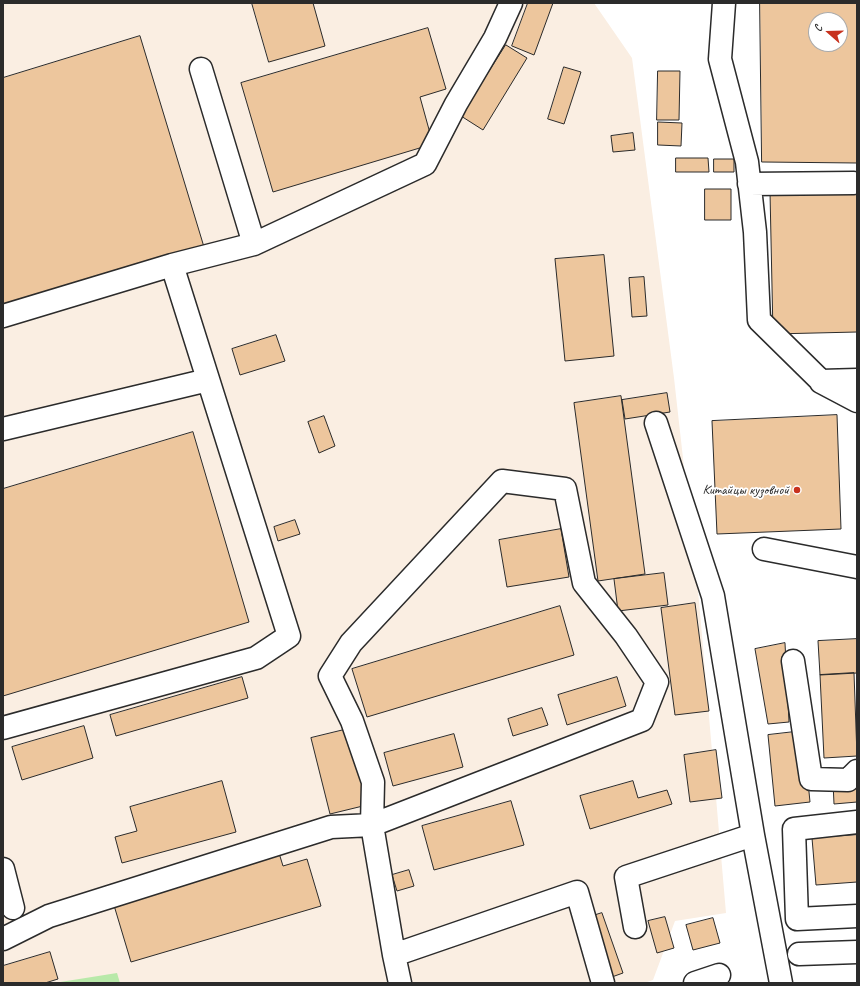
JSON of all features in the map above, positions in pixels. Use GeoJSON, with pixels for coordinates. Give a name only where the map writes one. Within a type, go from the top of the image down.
{"type":"FeatureCollection","features":[{"type":"Feature","properties":{"kind":"lane"},"geometry":{"type":"LineString","coordinates":[[3,316],[172,265],[254,244],[425,164],[456,104],[495,38],[511,3]]}},
{"type":"Feature","properties":{"kind":"lane"},"geometry":{"type":"LineString","coordinates":[[724,3],[720,59],[747,162],[755,232],[759,320],[821,381],[857,401]]}},
{"type":"Feature","properties":{"kind":"lane"},"geometry":{"type":"LineString","coordinates":[[201,69],[254,244]]}},
{"type":"Feature","properties":{"kind":"lane"},"geometry":{"type":"LineString","coordinates":[[749,184],[854,183]]}},
{"type":"Feature","properties":{"kind":"lane"},"geometry":{"type":"LineString","coordinates":[[3,728],[256,658],[289,636],[172,265]]}},
{"type":"Feature","properties":{"kind":"lane"},"geometry":{"type":"LineString","coordinates":[[3,429],[208,380]]}},
{"type":"Feature","properties":{"kind":"lane"},"geometry":{"type":"LineString","coordinates":[[821,381],[857,380]]}},
{"type":"Feature","properties":{"kind":"lane"},"geometry":{"type":"LineString","coordinates":[[656,423],[713,596],[752,835],[781,983]]}},
{"type":"Feature","properties":{"kind":"lane"},"geometry":{"type":"LineString","coordinates":[[3,939],[49,916],[331,827],[372,825],[642,720],[657,682],[626,636],[584,583],[565,489],[502,481],[351,643],[330,676],[352,721],[373,782],[372,825],[400,983]]}},
{"type":"Feature","properties":{"kind":"lane"},"geometry":{"type":"LineString","coordinates":[[764,549],[857,567]]}},
{"type":"Feature","properties":{"kind":"lane"},"geometry":{"type":"LineString","coordinates":[[793,661],[811,779],[848,780],[857,771]]}},
{"type":"Feature","properties":{"kind":"lane"},"geometry":{"type":"LineString","coordinates":[[857,822],[794,829],[797,918],[857,916]]}},
{"type":"Feature","properties":{"kind":"lane"},"geometry":{"type":"LineString","coordinates":[[636,927],[626,877],[752,835]]}},
{"type":"Feature","properties":{"kind":"lane"},"geometry":{"type":"LineString","coordinates":[[3,869],[13,908]]}},
{"type":"Feature","properties":{"kind":"lane"},"geometry":{"type":"LineString","coordinates":[[394,955],[577,892],[603,983]]}},
{"type":"Feature","properties":{"kind":"lane"},"geometry":{"type":"LineString","coordinates":[[799,954],[857,952]]}},
{"type":"Feature","properties":{"kind":"lane"},"geometry":{"type":"LineString","coordinates":[[695,983],[719,975]]}},
{"type":"Feature","properties":{"kind":"shaded area"},"geometry":{"type":"Polygon","coordinates":[[[3,3],[594,3],[632,58],[674,378],[699,601],[726,913],[675,921],[653,980],[644,983],[3,983],[3,3]]]}},
{"type":"Feature","properties":{"kind":"green space"},"geometry":{"type":"Polygon","coordinates":[[[117,973],[120,983],[54,983],[117,973]]]}},
{"type":"Feature","properties":{"kind":"building"},"geometry":{"type":"Polygon","coordinates":[[[252,3],[313,3],[325,46],[269,62],[252,3]]]}},
{"type":"Feature","properties":{"kind":"building"},"geometry":{"type":"Polygon","coordinates":[[[528,3],[553,3],[534,55],[512,46],[528,3]]]}},
{"type":"Feature","properties":{"kind":"building"},"geometry":{"type":"Polygon","coordinates":[[[760,3],[857,3],[857,163],[762,162],[760,3]]]}},
{"type":"Feature","properties":{"kind":"building"},"geometry":{"type":"Polygon","coordinates":[[[428,28],[446,89],[420,97],[433,144],[273,192],[241,83],[428,28]]]}},
{"type":"Feature","properties":{"kind":"building"},"geometry":{"type":"Polygon","coordinates":[[[140,36],[204,247],[3,308],[3,78],[140,36]]]}},
{"type":"Feature","properties":{"kind":"building"},"geometry":{"type":"Polygon","coordinates":[[[506,45],[527,58],[483,130],[461,116],[506,45]]]}},
{"type":"Feature","properties":{"kind":"building"},"geometry":{"type":"Polygon","coordinates":[[[564,67],[581,72],[564,124],[548,119],[564,67]]]}},
{"type":"Feature","properties":{"kind":"building"},"geometry":{"type":"Polygon","coordinates":[[[658,71],[680,71],[679,120],[657,120],[658,71]]]}},
{"type":"Feature","properties":{"kind":"building"},"geometry":{"type":"Polygon","coordinates":[[[658,122],[682,123],[681,146],[658,145],[658,122]]]}},
{"type":"Feature","properties":{"kind":"building"},"geometry":{"type":"Polygon","coordinates":[[[633,133],[635,150],[613,152],[611,136],[633,133]]]}},
{"type":"Feature","properties":{"kind":"building"},"geometry":{"type":"Polygon","coordinates":[[[676,158],[708,158],[709,172],[676,172],[676,158]]]}},
{"type":"Feature","properties":{"kind":"building"},"geometry":{"type":"Polygon","coordinates":[[[714,159],[734,159],[734,172],[714,172],[714,159]]]}},
{"type":"Feature","properties":{"kind":"building"},"geometry":{"type":"Polygon","coordinates":[[[705,189],[731,189],[731,220],[705,220],[705,189]]]}},
{"type":"Feature","properties":{"kind":"building"},"geometry":{"type":"Polygon","coordinates":[[[857,191],[857,332],[773,334],[770,192],[857,191]]]}},
{"type":"Feature","properties":{"kind":"building"},"geometry":{"type":"Polygon","coordinates":[[[604,255],[614,356],[565,361],[555,259],[604,255]]]}},
{"type":"Feature","properties":{"kind":"building"},"geometry":{"type":"Polygon","coordinates":[[[644,277],[647,316],[632,317],[629,278],[644,277]]]}},
{"type":"Feature","properties":{"kind":"building"},"geometry":{"type":"Polygon","coordinates":[[[276,335],[285,361],[240,375],[232,349],[276,335]]]}},
{"type":"Feature","properties":{"kind":"building"},"geometry":{"type":"Polygon","coordinates":[[[667,393],[670,412],[625,419],[622,400],[667,393]]]}},
{"type":"Feature","properties":{"kind":"building"},"geometry":{"type":"Polygon","coordinates":[[[621,396],[645,574],[598,581],[574,403],[621,396]]]}},
{"type":"Feature","properties":{"kind":"building"},"geometry":{"type":"Polygon","coordinates":[[[837,415],[841,529],[717,534],[712,421],[837,415]]]}},
{"type":"Feature","properties":{"kind":"building"},"geometry":{"type":"Polygon","coordinates":[[[324,416],[335,446],[319,453],[308,422],[324,416]]]}},
{"type":"Feature","properties":{"kind":"building"},"geometry":{"type":"Polygon","coordinates":[[[193,432],[249,622],[3,696],[3,489],[193,432]]]}},
{"type":"Feature","properties":{"kind":"building"},"geometry":{"type":"Polygon","coordinates":[[[295,520],[300,534],[278,541],[274,527],[295,520]]]}},
{"type":"Feature","properties":{"kind":"building"},"geometry":{"type":"Polygon","coordinates":[[[561,529],[569,577],[507,587],[499,540],[561,529]]]}},
{"type":"Feature","properties":{"kind":"building"},"geometry":{"type":"Polygon","coordinates":[[[664,573],[668,605],[618,611],[614,579],[664,573]]]}},
{"type":"Feature","properties":{"kind":"building"},"geometry":{"type":"Polygon","coordinates":[[[695,603],[709,711],[675,715],[661,608],[695,603]]]}},
{"type":"Feature","properties":{"kind":"building"},"geometry":{"type":"Polygon","coordinates":[[[560,606],[574,655],[367,717],[352,669],[560,606]]]}},
{"type":"Feature","properties":{"kind":"building"},"geometry":{"type":"Polygon","coordinates":[[[857,639],[857,673],[820,675],[818,641],[857,639]]]}},
{"type":"Feature","properties":{"kind":"building"},"geometry":{"type":"Polygon","coordinates":[[[785,643],[789,722],[768,724],[755,649],[785,643]]]}},
{"type":"Feature","properties":{"kind":"building"},"geometry":{"type":"Polygon","coordinates":[[[854,673],[857,756],[824,758],[820,675],[854,673]]]}},
{"type":"Feature","properties":{"kind":"building"},"geometry":{"type":"Polygon","coordinates":[[[242,677],[248,698],[116,736],[110,715],[242,677]]]}},
{"type":"Feature","properties":{"kind":"building"},"geometry":{"type":"Polygon","coordinates":[[[617,677],[626,706],[567,725],[558,695],[617,677]]]}},
{"type":"Feature","properties":{"kind":"building"},"geometry":{"type":"Polygon","coordinates":[[[542,708],[548,725],[513,736],[508,719],[542,708]]]}},
{"type":"Feature","properties":{"kind":"building"},"geometry":{"type":"Polygon","coordinates":[[[84,726],[93,758],[22,780],[12,747],[84,726]]]}},
{"type":"Feature","properties":{"kind":"building"},"geometry":{"type":"Polygon","coordinates":[[[348,729],[367,805],[330,814],[311,738],[348,729]]]}},
{"type":"Feature","properties":{"kind":"building"},"geometry":{"type":"Polygon","coordinates":[[[803,731],[810,802],[775,806],[768,735],[803,731]]]}},
{"type":"Feature","properties":{"kind":"building"},"geometry":{"type":"Polygon","coordinates":[[[454,734],[463,767],[393,786],[384,753],[454,734]]]}},
{"type":"Feature","properties":{"kind":"building"},"geometry":{"type":"Polygon","coordinates":[[[716,750],[722,798],[690,802],[684,755],[716,750]]]}},
{"type":"Feature","properties":{"kind":"building"},"geometry":{"type":"Polygon","coordinates":[[[857,780],[857,802],[834,804],[833,782],[857,780]]]}},
{"type":"Feature","properties":{"kind":"building"},"geometry":{"type":"Polygon","coordinates":[[[222,781],[236,832],[122,863],[115,837],[137,831],[130,807],[222,781]]]}},
{"type":"Feature","properties":{"kind":"building"},"geometry":{"type":"Polygon","coordinates":[[[633,781],[638,798],[667,790],[672,804],[590,829],[580,796],[633,781]]]}},
{"type":"Feature","properties":{"kind":"building"},"geometry":{"type":"Polygon","coordinates":[[[511,801],[524,845],[434,870],[422,826],[511,801]]]}},
{"type":"Feature","properties":{"kind":"building"},"geometry":{"type":"Polygon","coordinates":[[[857,835],[857,882],[816,885],[812,838],[857,835]]]}},
{"type":"Feature","properties":{"kind":"building"},"geometry":{"type":"Polygon","coordinates":[[[279,853],[283,866],[307,859],[321,906],[131,962],[113,902],[279,853]]]}},
{"type":"Feature","properties":{"kind":"building"},"geometry":{"type":"Polygon","coordinates":[[[409,870],[414,886],[397,891],[392,875],[409,870]]]}},
{"type":"Feature","properties":{"kind":"building"},"geometry":{"type":"Polygon","coordinates":[[[602,913],[623,973],[595,983],[574,922],[602,913]]]}},
{"type":"Feature","properties":{"kind":"building"},"geometry":{"type":"Polygon","coordinates":[[[665,917],[674,948],[657,953],[648,921],[665,917]]]}},
{"type":"Feature","properties":{"kind":"building"},"geometry":{"type":"Polygon","coordinates":[[[713,918],[720,943],[693,950],[686,925],[713,918]]]}},
{"type":"Feature","properties":{"kind":"building"},"geometry":{"type":"Polygon","coordinates":[[[50,952],[58,979],[45,983],[3,983],[3,966],[50,952]]]}},
{"type":"Feature","properties":{"kind":"place","name":"Китайцы кузовной"},"geometry":{"type":"Point","coordinates":[797,490]}}]}
